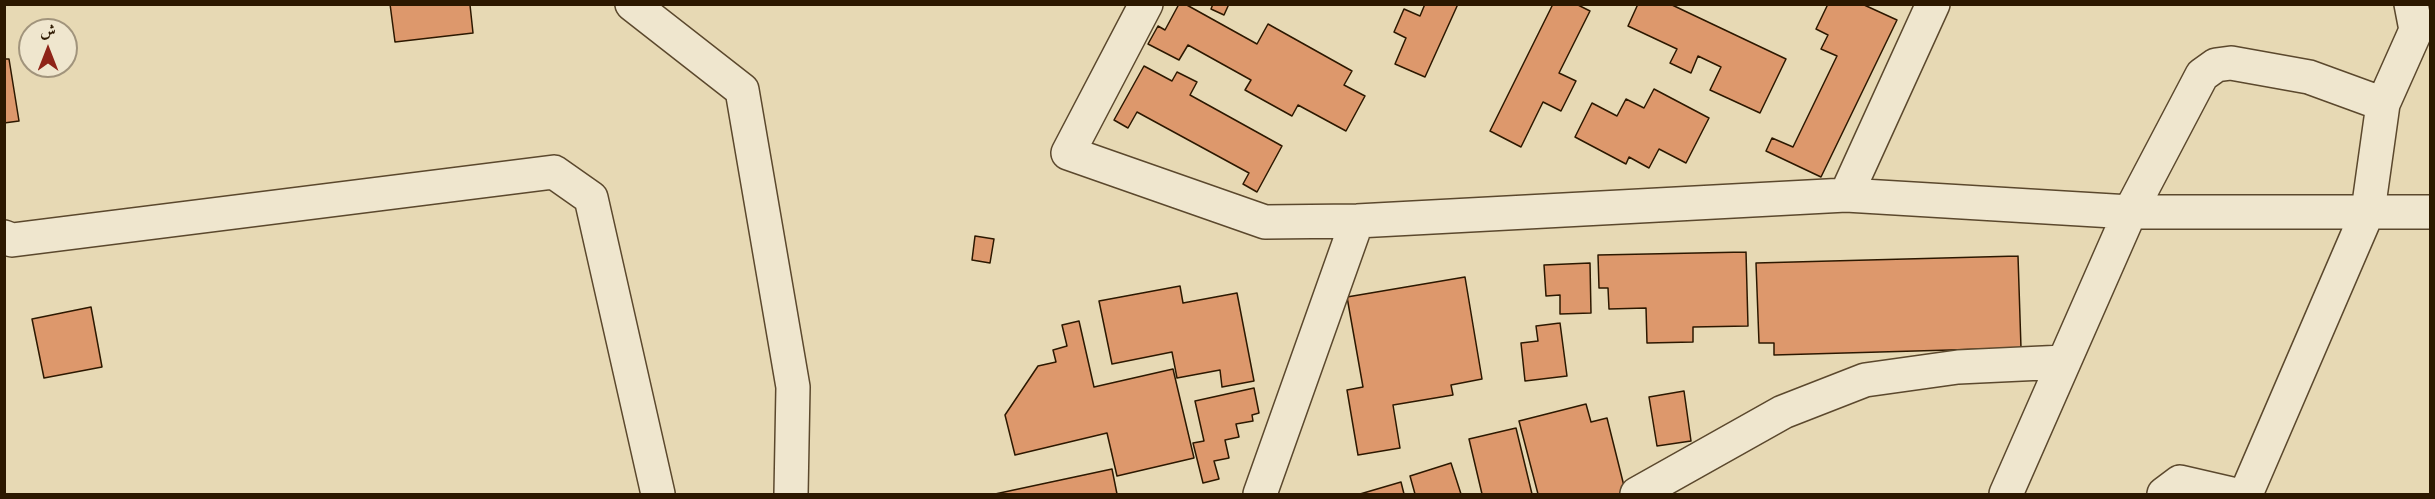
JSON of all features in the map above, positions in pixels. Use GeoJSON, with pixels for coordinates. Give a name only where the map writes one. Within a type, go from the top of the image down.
{"type":"FeatureCollection","features":[{"type":"Feature","properties":{"kind":"street"},"geometry":{"type":"LineString","coordinates":[[632,4],[742,90],[793,387],[791,495]]}},
{"type":"Feature","properties":{"kind":"street"},"geometry":{"type":"LineString","coordinates":[[1146,4],[1068,153],[1265,222],[1357,221],[1846,195],[2130,212],[2430,212]]}},
{"type":"Feature","properties":{"kind":"street"},"geometry":{"type":"LineString","coordinates":[[1846,195],[1933,4]]}},
{"type":"Feature","properties":{"kind":"street"},"geometry":{"type":"LineString","coordinates":[[2246,495],[2368,211],[2383,104],[2416,30],[2411,4]]}},
{"type":"Feature","properties":{"kind":"street"},"geometry":{"type":"LineString","coordinates":[[2006,495],[2130,212],[2202,75],[2216,66],[2231,63],[2309,77],[2383,104]]}},
{"type":"Feature","properties":{"kind":"street"},"geometry":{"type":"LineString","coordinates":[[4,237],[12,240],[554,172],[591,198],[658,495]]}},
{"type":"Feature","properties":{"kind":"street"},"geometry":{"type":"LineString","coordinates":[[1260,495],[1357,221]]}},
{"type":"Feature","properties":{"kind":"street"},"geometry":{"type":"LineString","coordinates":[[1637,495],[1783,411],[1865,380],[1958,366],[2064,362]]}},
{"type":"Feature","properties":{"kind":"street"},"geometry":{"type":"LineString","coordinates":[[2164,495],[2180,482],[2232,495]]}},
{"type":"Feature","properties":{"kind":"building"},"geometry":{"type":"Polygon","coordinates":[[[390,4],[470,5],[473,33],[395,42],[390,4]]]}},
{"type":"Feature","properties":{"kind":"building"},"geometry":{"type":"Polygon","coordinates":[[[1179,4],[1185,4],[1257,44],[1268,24],[1352,71],[1344,85],[1365,96],[1346,131],[1298,105],[1292,116],[1245,90],[1251,80],[1188,45],[1179,60],[1148,44],[1158,26],[1165,30],[1179,4]]]}},
{"type":"Feature","properties":{"kind":"building"},"geometry":{"type":"Polygon","coordinates":[[[1213,4],[1229,4],[1224,15],[1211,9],[1213,4]]]}},
{"type":"Feature","properties":{"kind":"building"},"geometry":{"type":"Polygon","coordinates":[[[1425,4],[1458,4],[1425,77],[1395,64],[1406,38],[1394,32],[1404,9],[1420,16],[1425,4]]]}},
{"type":"Feature","properties":{"kind":"building"},"geometry":{"type":"Polygon","coordinates":[[[1553,4],[1576,4],[1590,11],[1559,73],[1576,81],[1561,111],[1543,102],[1521,147],[1490,131],[1553,4]]]}},
{"type":"Feature","properties":{"kind":"building"},"geometry":{"type":"Polygon","coordinates":[[[1638,4],[1670,4],[1786,59],[1760,113],[1710,90],[1721,67],[1698,56],[1691,73],[1670,63],[1677,49],[1628,26],[1638,4]]]}},
{"type":"Feature","properties":{"kind":"building"},"geometry":{"type":"Polygon","coordinates":[[[1828,4],[1862,4],[1897,20],[1821,177],[1766,151],[1772,138],[1793,147],[1837,56],[1821,49],[1828,35],[1816,29],[1828,4]]]}},
{"type":"Feature","properties":{"kind":"building"},"geometry":{"type":"Polygon","coordinates":[[[4,59],[9,59],[19,121],[4,123],[4,59]]]}},
{"type":"Feature","properties":{"kind":"building"},"geometry":{"type":"Polygon","coordinates":[[[1144,66],[1172,81],[1177,72],[1197,82],[1190,95],[1282,146],[1257,192],[1243,184],[1249,173],[1137,112],[1128,128],[1114,120],[1144,66]]]}},
{"type":"Feature","properties":{"kind":"building"},"geometry":{"type":"Polygon","coordinates":[[[1654,89],[1709,118],[1686,163],[1659,149],[1649,168],[1629,157],[1626,164],[1575,137],[1592,103],[1617,116],[1626,99],[1644,108],[1654,89]]]}},
{"type":"Feature","properties":{"kind":"building"},"geometry":{"type":"Polygon","coordinates":[[[975,236],[994,239],[990,263],[972,260],[975,236]]]}},
{"type":"Feature","properties":{"kind":"building"},"geometry":{"type":"Polygon","coordinates":[[[1746,252],[1748,326],[1693,327],[1693,342],[1647,343],[1646,308],[1609,309],[1608,288],[1599,288],[1598,255],[1746,252]]]}},
{"type":"Feature","properties":{"kind":"building"},"geometry":{"type":"Polygon","coordinates":[[[2018,256],[2021,348],[1774,355],[1774,343],[1759,343],[1756,263],[2018,256]]]}},
{"type":"Feature","properties":{"kind":"building"},"geometry":{"type":"Polygon","coordinates":[[[1590,263],[1591,313],[1560,314],[1560,295],[1546,296],[1544,265],[1590,263]]]}},
{"type":"Feature","properties":{"kind":"building"},"geometry":{"type":"Polygon","coordinates":[[[1465,277],[1482,379],[1451,385],[1453,395],[1393,405],[1400,448],[1358,455],[1347,390],[1363,387],[1347,297],[1465,277]]]}},
{"type":"Feature","properties":{"kind":"building"},"geometry":{"type":"Polygon","coordinates":[[[1180,286],[1183,303],[1237,293],[1254,381],[1222,387],[1220,370],[1177,378],[1172,352],[1112,364],[1099,301],[1180,286]]]}},
{"type":"Feature","properties":{"kind":"building"},"geometry":{"type":"Polygon","coordinates":[[[91,307],[102,367],[44,378],[32,319],[91,307]]]}},
{"type":"Feature","properties":{"kind":"building"},"geometry":{"type":"Polygon","coordinates":[[[1079,321],[1094,387],[1173,369],[1194,458],[1117,476],[1107,433],[1015,455],[1005,415],[1038,366],[1056,362],[1053,350],[1067,346],[1062,325],[1079,321]]]}},
{"type":"Feature","properties":{"kind":"building"},"geometry":{"type":"Polygon","coordinates":[[[1560,323],[1567,376],[1525,381],[1521,343],[1538,341],[1536,326],[1560,323]]]}},
{"type":"Feature","properties":{"kind":"building"},"geometry":{"type":"Polygon","coordinates":[[[1254,388],[1259,413],[1252,415],[1253,421],[1236,424],[1239,437],[1225,440],[1229,458],[1214,461],[1219,479],[1203,483],[1193,443],[1204,441],[1195,401],[1254,388]]]}},
{"type":"Feature","properties":{"kind":"building"},"geometry":{"type":"Polygon","coordinates":[[[1684,391],[1691,441],[1657,446],[1649,397],[1684,391]]]}},
{"type":"Feature","properties":{"kind":"building"},"geometry":{"type":"Polygon","coordinates":[[[1586,404],[1591,422],[1607,418],[1626,494],[1538,494],[1519,421],[1586,404]]]}},
{"type":"Feature","properties":{"kind":"building"},"geometry":{"type":"Polygon","coordinates":[[[1516,428],[1532,494],[1482,494],[1469,439],[1516,428]]]}},
{"type":"Feature","properties":{"kind":"building"},"geometry":{"type":"Polygon","coordinates":[[[1451,463],[1461,494],[1415,494],[1410,476],[1451,463]]]}},
{"type":"Feature","properties":{"kind":"building"},"geometry":{"type":"Polygon","coordinates":[[[1112,469],[1117,494],[995,494],[1112,469]]]}},
{"type":"Feature","properties":{"kind":"building"},"geometry":{"type":"Polygon","coordinates":[[[1401,482],[1404,494],[1360,494],[1401,482]]]}}]}
